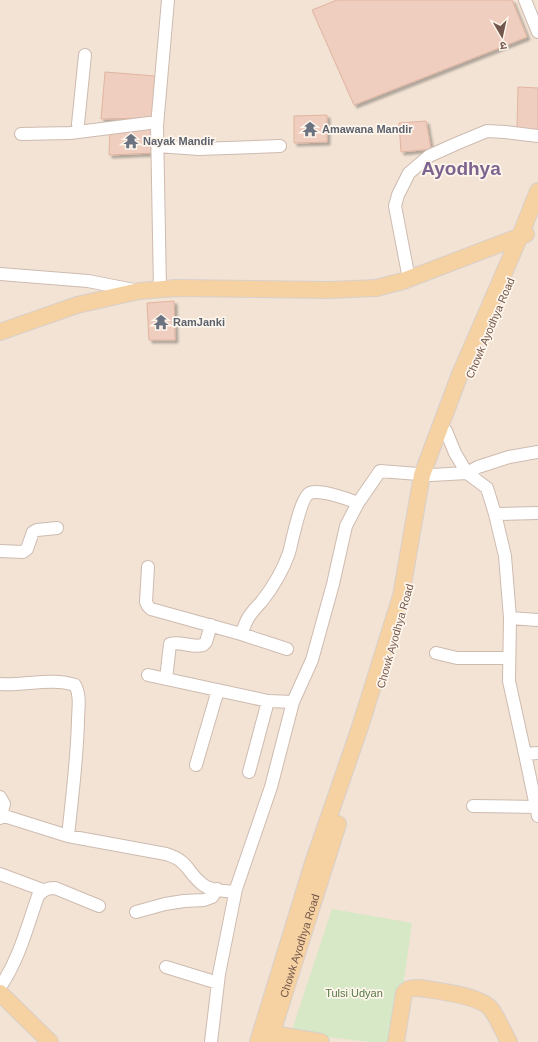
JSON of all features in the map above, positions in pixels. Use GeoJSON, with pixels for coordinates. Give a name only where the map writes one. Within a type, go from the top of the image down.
{"type":"FeatureCollection","features":[{"type":"Feature","properties":{"kind":"main road"},"geometry":{"type":"LineString","coordinates":[[427,475],[460,374],[526,234],[538,191]]}},
{"type":"Feature","properties":{"kind":"main road","name":"Chowk Ayodhya Road"},"geometry":{"type":"LineString","coordinates":[[265,1038],[406,604],[427,475],[526,234],[538,212]]}},
{"type":"Feature","properties":{"kind":"main road"},"geometry":{"type":"LineString","coordinates":[[0,332],[77,305],[139,291],[176,288],[322,290],[376,288],[409,279],[526,234]]}},
{"type":"Feature","properties":{"kind":"main road"},"geometry":{"type":"LineString","coordinates":[[396,1042],[404,993],[407,989],[419,988],[473,998],[483,1002],[490,1008],[509,1042]]}},
{"type":"Feature","properties":{"kind":"main road"},"geometry":{"type":"LineString","coordinates":[[0,993],[50,1042]]}},
{"type":"Feature","properties":{"kind":"main road"},"geometry":{"type":"LineString","coordinates":[[265,1038],[321,1042]]}},
{"type":"Feature","properties":{"kind":"street"},"geometry":{"type":"LineString","coordinates":[[160,290],[157,122],[168,0]]}},
{"type":"Feature","properties":{"kind":"street"},"geometry":{"type":"LineString","coordinates":[[530,2],[538,32]]}},
{"type":"Feature","properties":{"kind":"street"},"geometry":{"type":"LineString","coordinates":[[79,131],[78,124],[85,55]]}},
{"type":"Feature","properties":{"kind":"street"},"geometry":{"type":"LineString","coordinates":[[21,134],[70,133],[157,122]]}},
{"type":"Feature","properties":{"kind":"street"},"geometry":{"type":"LineString","coordinates":[[409,279],[395,206],[398,195],[409,173],[429,156],[487,131],[511,132],[538,136]]}},
{"type":"Feature","properties":{"kind":"street"},"geometry":{"type":"LineString","coordinates":[[157,146],[199,149],[280,146]]}},
{"type":"Feature","properties":{"kind":"street"},"geometry":{"type":"LineString","coordinates":[[0,274],[88,281],[139,291]]}},
{"type":"Feature","properties":{"kind":"street"},"geometry":{"type":"LineString","coordinates":[[446,431],[455,453],[467,473],[487,488],[505,556],[510,618],[509,681],[537,812],[473,806]]}},
{"type":"Feature","properties":{"kind":"street"},"geometry":{"type":"LineString","coordinates":[[211,1042],[218,983],[235,892],[271,787],[293,702],[312,660],[333,584],[346,526],[358,502],[380,471],[427,475],[467,473],[478,467],[509,457],[538,452]]}},
{"type":"Feature","properties":{"kind":"street"},"geometry":{"type":"LineString","coordinates":[[241,634],[247,619],[254,608],[262,601],[283,568],[305,497],[309,493],[313,492],[331,494],[358,502]]}},
{"type":"Feature","properties":{"kind":"street"},"geometry":{"type":"LineString","coordinates":[[494,514],[538,513]]}},
{"type":"Feature","properties":{"kind":"street"},"geometry":{"type":"LineString","coordinates":[[0,551],[23,552],[27,549],[33,532],[37,530],[57,528]]}},
{"type":"Feature","properties":{"kind":"street"},"geometry":{"type":"LineString","coordinates":[[148,568],[146,602],[151,609],[211,625],[287,649]]}},
{"type":"Feature","properties":{"kind":"street"},"geometry":{"type":"LineString","coordinates":[[510,618],[538,620]]}},
{"type":"Feature","properties":{"kind":"street"},"geometry":{"type":"LineString","coordinates":[[166,679],[170,644],[177,643],[203,645],[206,642],[211,625]]}},
{"type":"Feature","properties":{"kind":"street"},"geometry":{"type":"LineString","coordinates":[[436,654],[457,658],[509,658]]}},
{"type":"Feature","properties":{"kind":"street"},"geometry":{"type":"LineString","coordinates":[[148,676],[268,701],[293,702]]}},
{"type":"Feature","properties":{"kind":"street"},"geometry":{"type":"LineString","coordinates":[[0,684],[57,682],[71,683],[78,689],[77,750],[68,836]]}},
{"type":"Feature","properties":{"kind":"street"},"geometry":{"type":"LineString","coordinates":[[196,764],[218,690]]}},
{"type":"Feature","properties":{"kind":"street"},"geometry":{"type":"LineString","coordinates":[[248,772],[268,701]]}},
{"type":"Feature","properties":{"kind":"street"},"geometry":{"type":"LineString","coordinates":[[525,754],[538,753]]}},
{"type":"Feature","properties":{"kind":"street"},"geometry":{"type":"LineString","coordinates":[[0,797],[4,804],[0,817],[68,836],[166,854],[177,858],[183,863],[202,885],[235,892]]}},
{"type":"Feature","properties":{"kind":"street"},"geometry":{"type":"LineString","coordinates":[[0,874],[43,890]]}},
{"type":"Feature","properties":{"kind":"street"},"geometry":{"type":"LineString","coordinates":[[0,987],[8,975],[17,956],[38,896],[43,890],[55,888],[98,906]]}},
{"type":"Feature","properties":{"kind":"street"},"geometry":{"type":"LineString","coordinates":[[136,912],[178,902],[204,900],[212,897],[218,889]]}},
{"type":"Feature","properties":{"kind":"street"},"geometry":{"type":"LineString","coordinates":[[166,967],[218,983]]}},
{"type":"Feature","properties":{"kind":"shaded area"},"geometry":{"type":"Polygon","coordinates":[[[0,0],[538,0],[538,1042],[0,1042],[0,0]]]}},
{"type":"Feature","properties":{"kind":"green space","name":"Tulsi Udyan"},"geometry":{"type":"Polygon","coordinates":[[[332,909],[412,923],[395,1042],[372,1042],[291,1033],[332,909]]]}},
{"type":"Feature","properties":{"kind":"building"},"geometry":{"type":"Polygon","coordinates":[[[337,0],[512,0],[527,37],[354,105],[312,10],[337,0]]]}},
{"type":"Feature","properties":{"kind":"building"},"geometry":{"type":"Polygon","coordinates":[[[105,72],[155,76],[152,118],[101,119],[105,72]]]}},
{"type":"Feature","properties":{"kind":"building"},"geometry":{"type":"Polygon","coordinates":[[[518,87],[538,88],[538,133],[517,129],[518,87]]]}},
{"type":"Feature","properties":{"kind":"building","name":"Amawana Mandir"},"geometry":{"type":"Polygon","coordinates":[[[327,115],[327,142],[294,143],[294,116],[327,115]]]}},
{"type":"Feature","properties":{"kind":"building"},"geometry":{"type":"Polygon","coordinates":[[[426,121],[431,149],[401,152],[399,123],[426,121]]]}},
{"type":"Feature","properties":{"kind":"building","name":"Nayak Mandir"},"geometry":{"type":"Polygon","coordinates":[[[153,128],[153,153],[109,155],[110,129],[153,128]]]}},
{"type":"Feature","properties":{"kind":"building","name":"RamJanki"},"geometry":{"type":"Polygon","coordinates":[[[174,301],[175,340],[149,340],[147,303],[174,301]]]}},
{"type":"Feature","properties":{"kind":"place","name":"Amawana Mandir"},"geometry":{"type":"Point","coordinates":[310,129]}},
{"type":"Feature","properties":{"kind":"place","name":"Nayak Mandir"},"geometry":{"type":"Point","coordinates":[131,141]}},
{"type":"Feature","properties":{"kind":"place","name":"RamJanki"},"geometry":{"type":"Point","coordinates":[161,322]}},
{"type":"Feature","properties":{"kind":"district","name":"Ayodhya"},"geometry":{"type":"Point","coordinates":[461,168]}}]}
